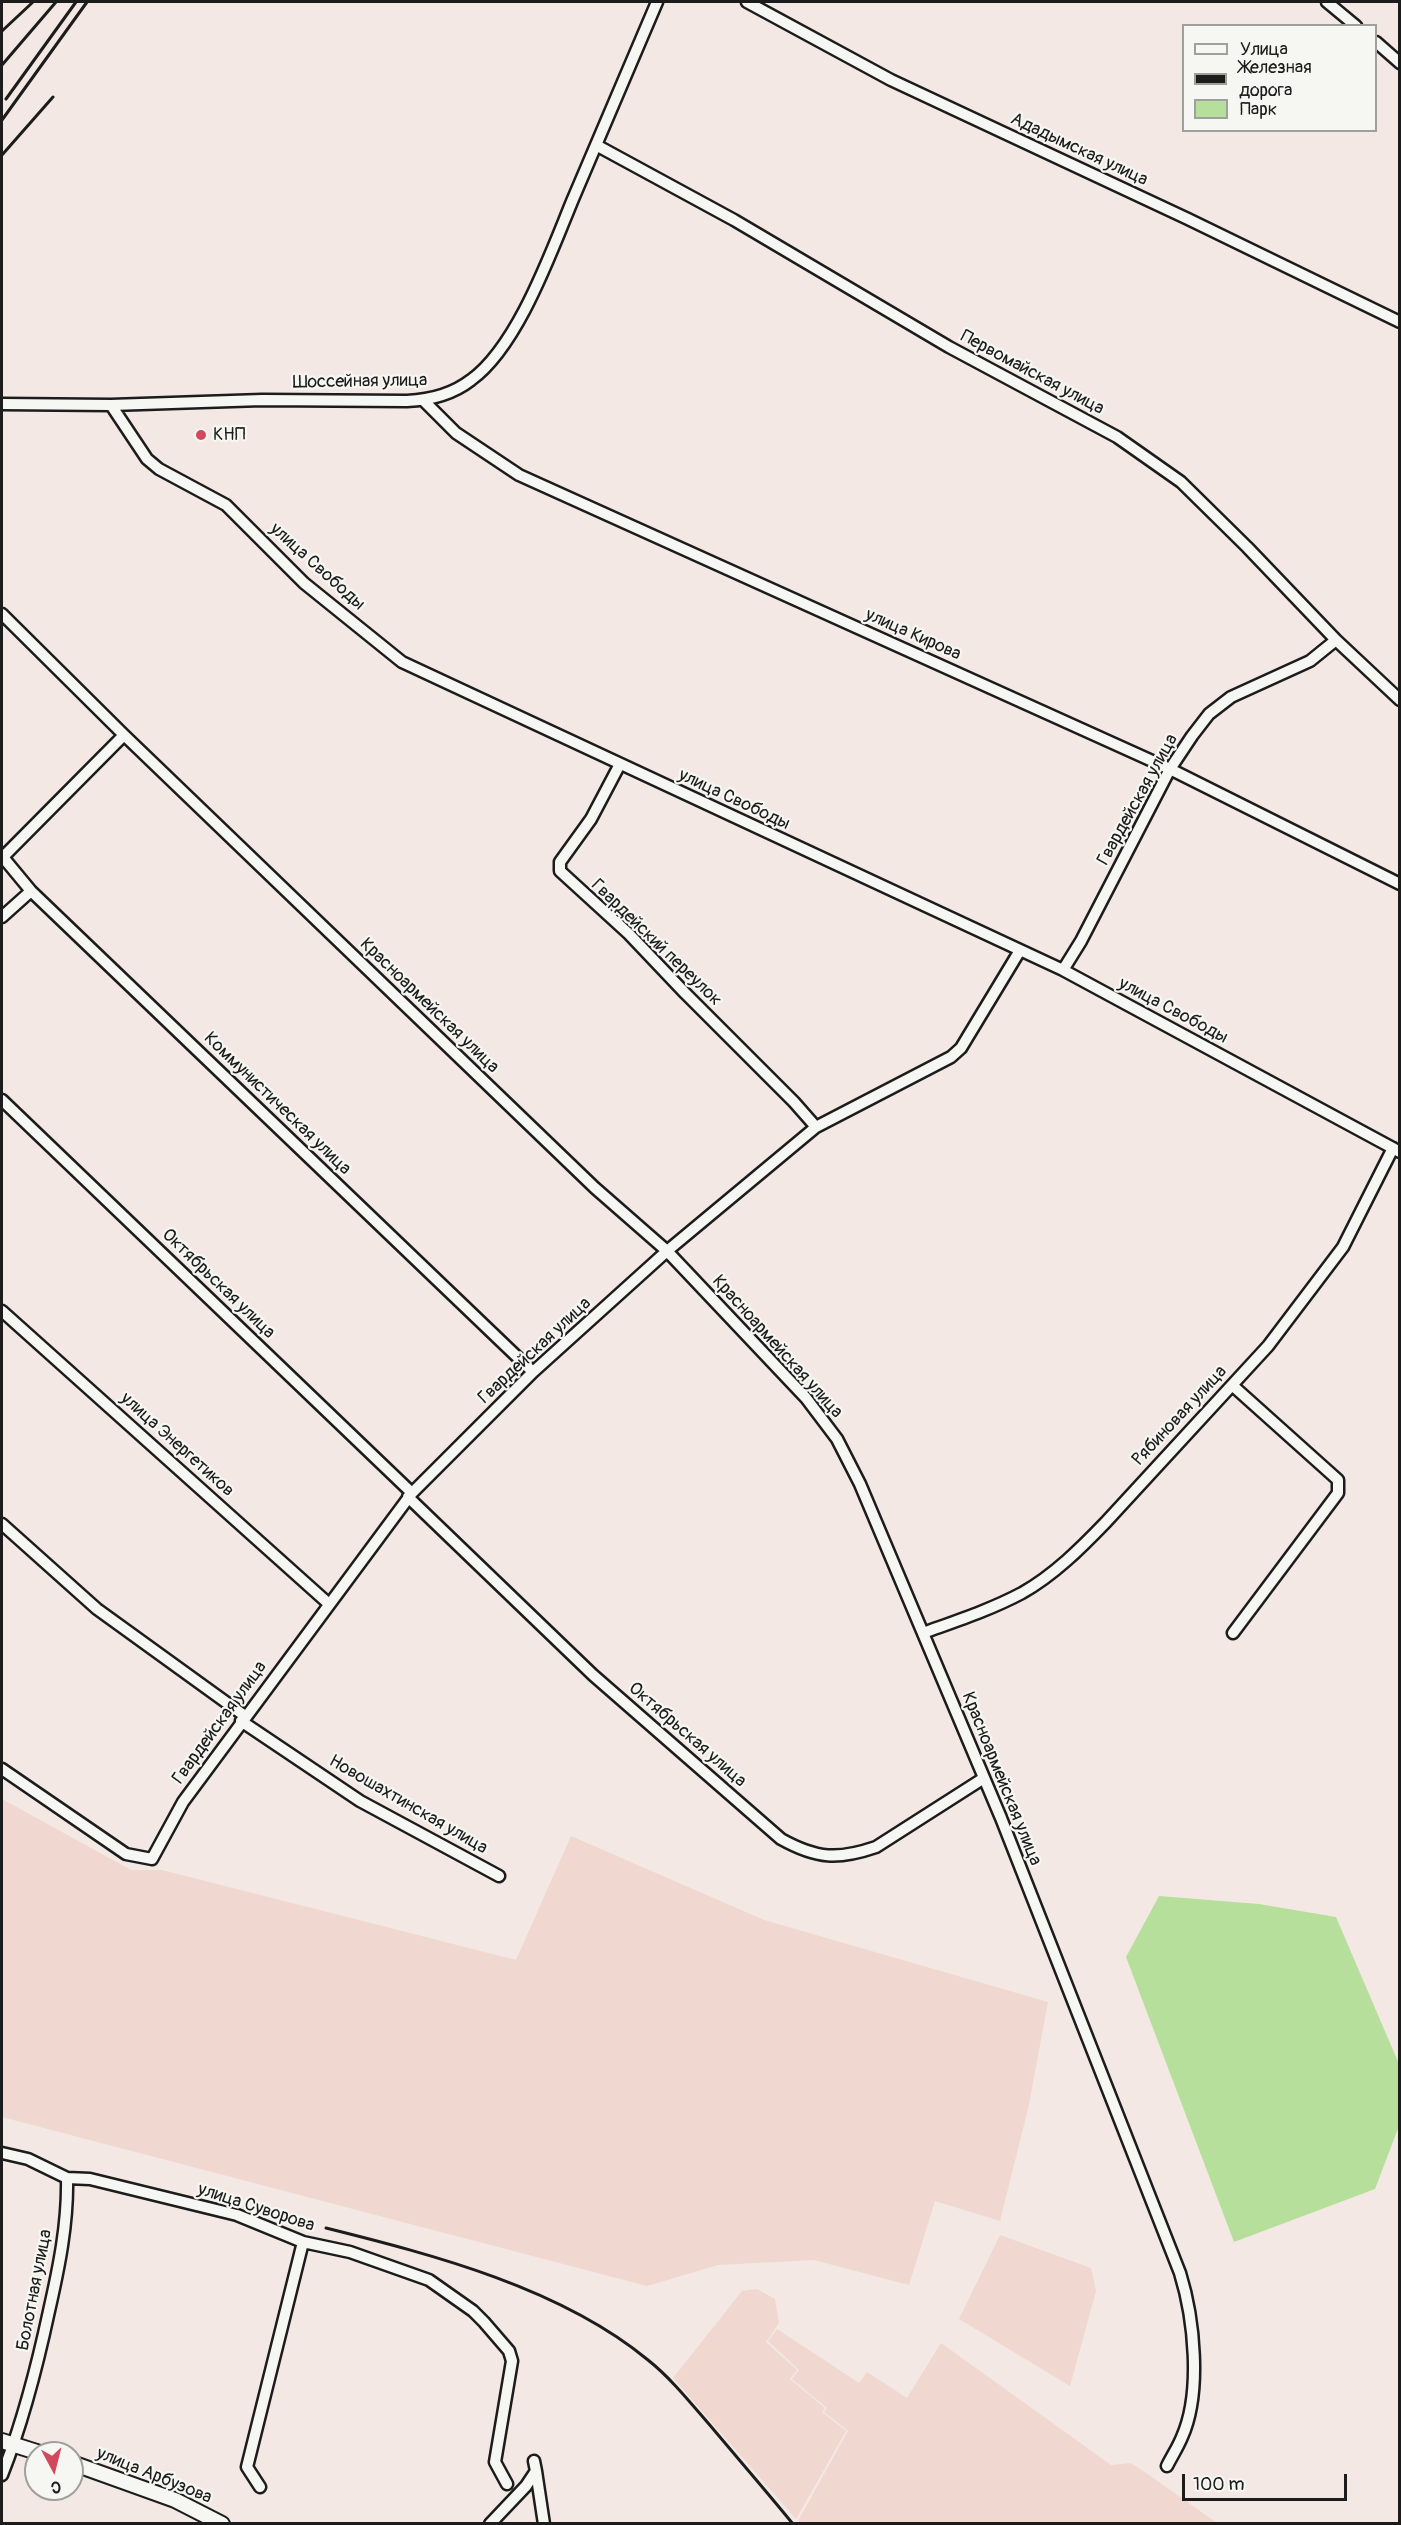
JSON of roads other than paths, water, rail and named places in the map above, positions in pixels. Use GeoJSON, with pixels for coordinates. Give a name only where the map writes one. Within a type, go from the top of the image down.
{"type":"FeatureCollection","features":[{"type":"Feature","properties":{"kind":"street","name":"Шоссейная улица"},"geometry":{"type":"LineString","coordinates":[[2,404],[111,405],[262,400],[423,400],[442,395],[471,381],[493,359],[529,302],[657,2]]}},
{"type":"Feature","properties":{"kind":"street","name":"Ададымская улица"},"geometry":{"type":"LineString","coordinates":[[747,2],[891,80],[1209,229],[1400,322]]}},
{"type":"Feature","properties":{"kind":"street"},"geometry":{"type":"LineString","coordinates":[[1327,2],[1354,24]]}},
{"type":"Feature","properties":{"kind":"street"},"geometry":{"type":"LineString","coordinates":[[1377,43],[1400,63]]}},
{"type":"Feature","properties":{"kind":"street","name":"Первомайская улица"},"geometry":{"type":"LineString","coordinates":[[596,145],[734,220],[949,347],[1117,437],[1181,482],[1336,640],[1397,693]]}},
{"type":"Feature","properties":{"kind":"street","name":"улица Кирова"},"geometry":{"type":"LineString","coordinates":[[423,400],[456,433],[519,475],[1170,770],[1400,884]]}},
{"type":"Feature","properties":{"kind":"street","name":"улица Свободы"},"geometry":{"type":"LineString","coordinates":[[111,405],[147,459],[159,469],[226,506],[304,583],[402,662],[1019,952],[1063,970],[1396,1150]]}},
{"type":"Feature","properties":{"kind":"street","name":"Красноармейская улица"},"geometry":{"type":"LineString","coordinates":[[2,614],[124,735],[595,1188],[667,1251],[806,1398],[837,1439],[860,1484],[984,1778],[1165,2232],[1188,2298],[1192,2329],[1193,2387],[1183,2435],[1167,2466]]}},
{"type":"Feature","properties":{"kind":"street","name":"Гвардейская улица"},"geometry":{"type":"LineString","coordinates":[[1063,970],[1081,941],[1170,770],[1192,736],[1220,705],[1231,697],[1310,661],[1336,640]]}},
{"type":"Feature","properties":{"kind":"street"},"geometry":{"type":"LineString","coordinates":[[2,856],[124,735]]}},
{"type":"Feature","properties":{"kind":"street","name":"Гвардейский переулок"},"geometry":{"type":"LineString","coordinates":[[620,764],[591,819],[560,862],[560,871],[629,934],[816,1127]]}},
{"type":"Feature","properties":{"kind":"street","name":"Коммунистическая улица"},"geometry":{"type":"LineString","coordinates":[[2,856],[31,891],[533,1372]]}},
{"type":"Feature","properties":{"kind":"street"},"geometry":{"type":"LineString","coordinates":[[2,917],[31,891]]}},
{"type":"Feature","properties":{"kind":"street","name":"Гвардейская улица"},"geometry":{"type":"LineString","coordinates":[[4,1773],[126,1854],[152,1859],[183,1802],[410,1495],[533,1372],[667,1251],[816,1127],[951,1057],[971,1034],[1019,952]]}},
{"type":"Feature","properties":{"kind":"street","name":"Октябрьская улица"},"geometry":{"type":"LineString","coordinates":[[2,1100],[593,1675],[781,1839],[816,1855],[835,1857],[876,1847],[984,1778]]}},
{"type":"Feature","properties":{"kind":"street","name":"Рябиновая улица"},"geometry":{"type":"LineString","coordinates":[[923,1633],[978,1613],[1022,1593],[1049,1575],[1100,1529],[1268,1346],[1343,1247],[1396,1150]]}},
{"type":"Feature","properties":{"kind":"street","name":"улица Энергетиков"},"geometry":{"type":"LineString","coordinates":[[2,1311],[329,1604]]}},
{"type":"Feature","properties":{"kind":"street"},"geometry":{"type":"LineString","coordinates":[[1232,1385],[1338,1480],[1340,1487],[1338,1493],[1233,1634]]}},
{"type":"Feature","properties":{"kind":"street","name":"Новошахтинская улица"},"geometry":{"type":"LineString","coordinates":[[2,1524],[97,1610],[360,1801],[499,1876]]}},
{"type":"Feature","properties":{"kind":"street","name":"улица Суворова"},"geometry":{"type":"LineString","coordinates":[[2,2153],[28,2159],[67,2178],[90,2179],[237,2215],[303,2241],[350,2252],[429,2280],[473,2311],[501,2340],[509,2352],[512,2361],[495,2462],[507,2484]]}},
{"type":"Feature","properties":{"kind":"street","name":"Болотная улица"},"geometry":{"type":"LineString","coordinates":[[2,2475],[8,2443],[39,2359],[54,2291],[68,2208],[67,2178]]}},
{"type":"Feature","properties":{"kind":"street"},"geometry":{"type":"LineString","coordinates":[[260,2487],[247,2467],[303,2241]]}},
{"type":"Feature","properties":{"kind":"street"},"geometry":{"type":"LineString","coordinates":[[8,2443],[24,2448]]}},
{"type":"Feature","properties":{"kind":"street"},"geometry":{"type":"LineString","coordinates":[[490,2523],[526,2486],[535,2466],[544,2523]]}},
{"type":"Feature","properties":{"kind":"street","name":"улица Арбузова"},"geometry":{"type":"LineString","coordinates":[[84,2467],[175,2500],[222,2523]]}},
{"type":"Feature","properties":{"kind":"railway"},"geometry":{"type":"LineString","coordinates":[[2,31],[33,2]]}},
{"type":"Feature","properties":{"kind":"railway"},"geometry":{"type":"LineString","coordinates":[[2,65],[56,2]]}},
{"type":"Feature","properties":{"kind":"railway"},"geometry":{"type":"LineString","coordinates":[[6,99],[76,2]]}},
{"type":"Feature","properties":{"kind":"railway"},"geometry":{"type":"LineString","coordinates":[[2,120],[87,2]]}},
{"type":"Feature","properties":{"kind":"railway"},"geometry":{"type":"LineString","coordinates":[[2,155],[53,97]]}},
{"type":"Feature","properties":{"kind":"railway"},"geometry":{"type":"LineString","coordinates":[[326,2228],[410,2250],[495,2277],[576,2313],[614,2335],[657,2367],[674,2384],[793,2524]]}},
{"type":"Feature","properties":{"kind":"place","name":"КНП"},"geometry":{"type":"Point","coordinates":[201,435]}}]}
